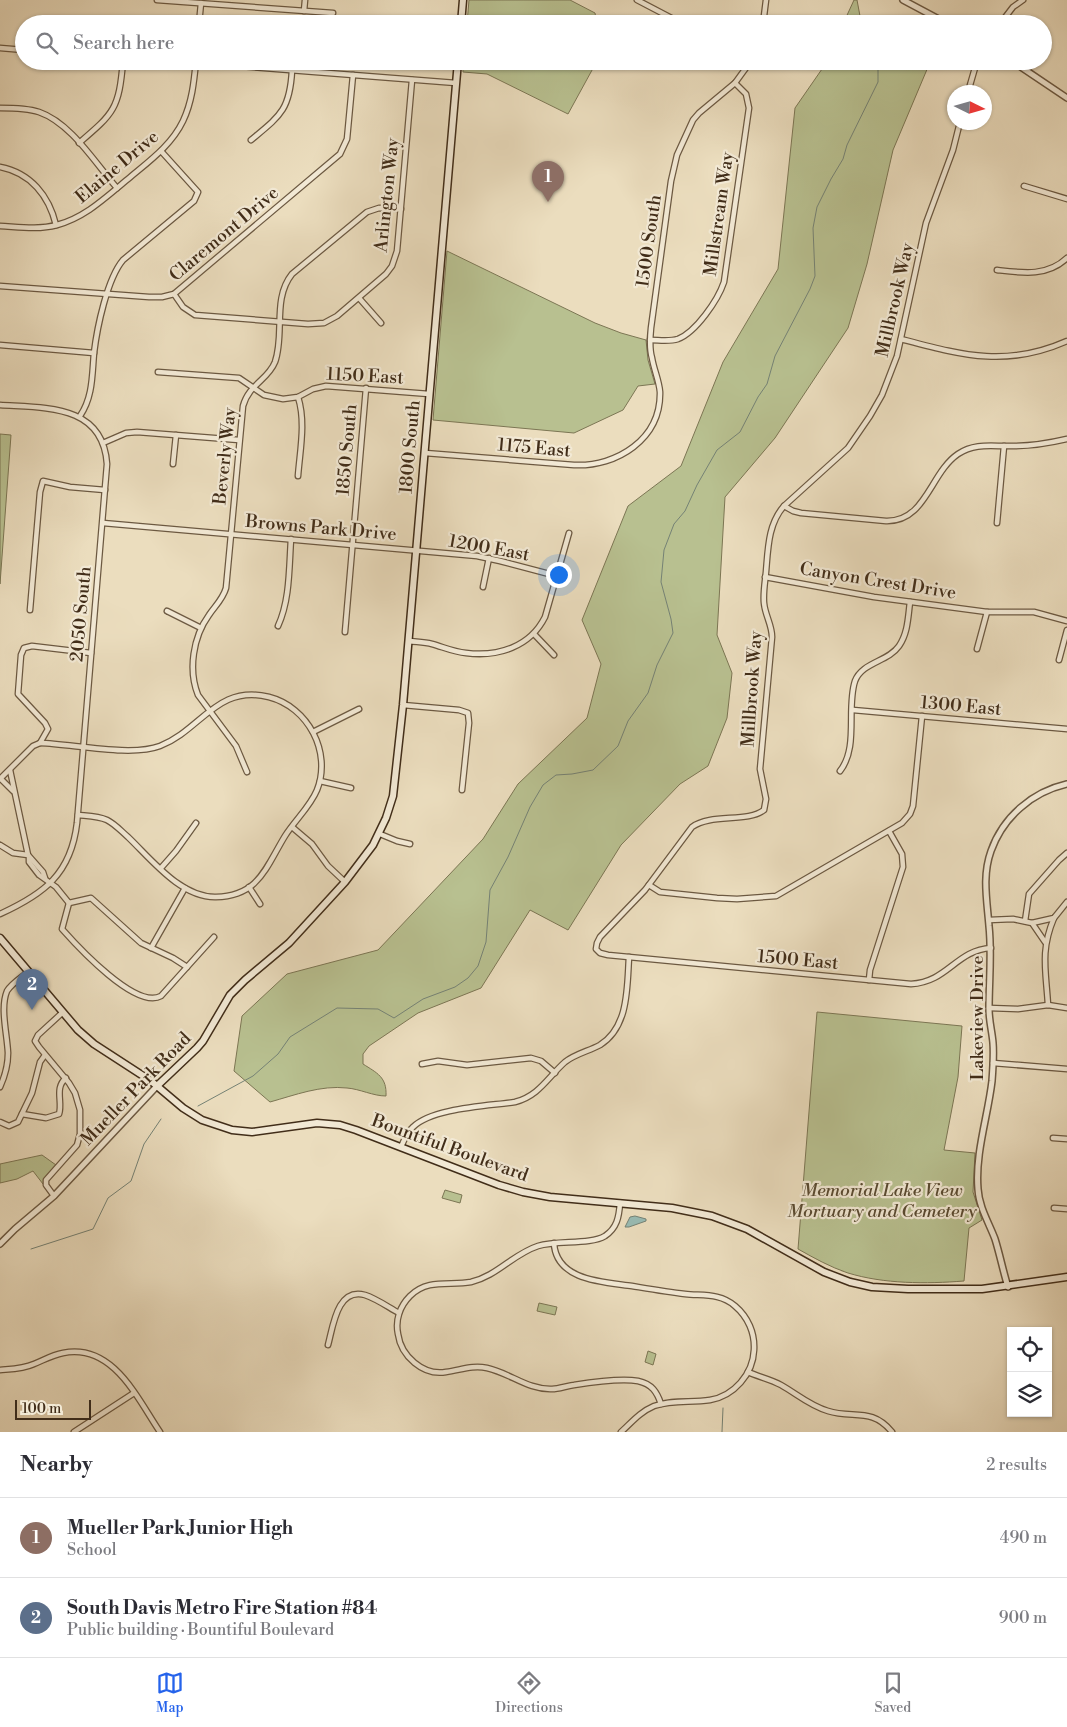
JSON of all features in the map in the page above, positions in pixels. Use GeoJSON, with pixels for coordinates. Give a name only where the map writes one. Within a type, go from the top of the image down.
{"type":"FeatureCollection","features":[{"type":"Feature","properties":{"kind":"main road"},"geometry":{"type":"LineString","coordinates":[[462,15],[463,0]]}},
{"type":"Feature","properties":{"kind":"main road","name":"1800 South"},"geometry":{"type":"LineString","coordinates":[[380,834],[393,796],[403,705],[457,70]]}},
{"type":"Feature","properties":{"kind":"main road","name":"Mueller Park Road"},"geometry":{"type":"LineString","coordinates":[[157,1086],[174,1068],[191,1055],[203,1041],[230,995],[245,980],[290,943],[364,860],[380,834]]}},
{"type":"Feature","properties":{"kind":"main road","name":"Bountiful Boulevard"},"geometry":{"type":"LineString","coordinates":[[0,938],[62,1014],[78,1030],[94,1044],[157,1086],[192,1115],[212,1125],[232,1130],[261,1132],[302,1124],[325,1123],[356,1130],[499,1185],[523,1192],[550,1197],[683,1210],[721,1219],[758,1235],[824,1272],[864,1285],[908,1289],[982,1289],[1067,1278]]}},
{"type":"Feature","properties":{"kind":"street"},"geometry":{"type":"LineString","coordinates":[[157,0],[333,13]]}},
{"type":"Feature","properties":{"kind":"street"},"geometry":{"type":"LineString","coordinates":[[304,11],[305,0]]}},
{"type":"Feature","properties":{"kind":"street"},"geometry":{"type":"LineString","coordinates":[[637,0],[666,15]]}},
{"type":"Feature","properties":{"kind":"street"},"geometry":{"type":"LineString","coordinates":[[764,15],[766,0]]}},
{"type":"Feature","properties":{"kind":"street"},"geometry":{"type":"LineString","coordinates":[[903,0],[931,15]]}},
{"type":"Feature","properties":{"kind":"street"},"geometry":{"type":"LineString","coordinates":[[1006,15],[1013,6],[1023,0]]}},
{"type":"Feature","properties":{"kind":"street"},"geometry":{"type":"LineString","coordinates":[[200,15],[201,3]]}},
{"type":"Feature","properties":{"kind":"street"},"geometry":{"type":"LineString","coordinates":[[0,48],[15,49]]}},
{"type":"Feature","properties":{"kind":"street"},"geometry":{"type":"LineString","coordinates":[[79,143],[104,122],[114,108],[120,93],[122,70]]}},
{"type":"Feature","properties":{"kind":"street","name":"Elaine Drive"},"geometry":{"type":"LineString","coordinates":[[0,226],[32,228],[56,225],[83,214],[117,188],[161,151],[179,129],[187,112],[194,87],[195,70]]}},
{"type":"Feature","properties":{"kind":"street"},"geometry":{"type":"LineString","coordinates":[[251,140],[276,120],[284,109],[290,92],[292,70],[456,83]]}},
{"type":"Feature","properties":{"kind":"street","name":"1500 South"},"geometry":{"type":"LineString","coordinates":[[636,445],[651,428],[659,405],[659,385],[651,356],[650,340],[677,155],[693,120],[735,83],[744,70]]}},
{"type":"Feature","properties":{"kind":"street"},"geometry":{"type":"LineString","coordinates":[[970,85],[974,70]]}},
{"type":"Feature","properties":{"kind":"street"},"geometry":{"type":"LineString","coordinates":[[1025,70],[1067,98]]}},
{"type":"Feature","properties":{"kind":"street","name":"Claremont Drive"},"geometry":{"type":"LineString","coordinates":[[0,286],[156,297],[174,294],[340,154],[347,139],[352,75]]}},
{"type":"Feature","properties":{"kind":"street","name":"Arlington Way"},"geometry":{"type":"LineString","coordinates":[[174,294],[183,308],[195,315],[308,324],[324,323],[337,316],[382,278],[392,266],[397,251],[412,80]]}},
{"type":"Feature","properties":{"kind":"street","name":"Millstream Way"},"geometry":{"type":"LineString","coordinates":[[650,340],[674,340],[690,332],[718,295],[724,282],[749,108],[746,94],[735,83]]}},
{"type":"Feature","properties":{"kind":"street"},"geometry":{"type":"LineString","coordinates":[[0,108],[28,110],[46,115],[63,126],[117,188]]}},
{"type":"Feature","properties":{"kind":"street","name":"Millbrook Way"},"geometry":{"type":"LineString","coordinates":[[596,950],[600,937],[649,885],[689,829],[702,822],[754,815],[764,810],[766,799],[760,766],[772,637],[771,626],[764,604],[770,532],[776,516],[784,506],[844,452],[884,390],[894,366],[901,339],[926,223],[953,150],[958,130]]}},
{"type":"Feature","properties":{"kind":"street"},"geometry":{"type":"LineString","coordinates":[[0,404],[56,409],[80,416],[89,397],[97,333],[112,276],[123,260],[194,201],[198,192],[161,151]]}},
{"type":"Feature","properties":{"kind":"street"},"geometry":{"type":"LineString","coordinates":[[0,167],[16,171],[36,185],[46,198],[56,225]]}},
{"type":"Feature","properties":{"kind":"street"},"geometry":{"type":"LineString","coordinates":[[1024,186],[1067,199]]}},
{"type":"Feature","properties":{"kind":"street","name":"Beverly Way"},"geometry":{"type":"LineString","coordinates":[[248,772],[236,746],[198,695],[194,678],[194,653],[201,628],[222,598],[226,588],[243,406],[246,397],[253,387],[268,373],[275,361],[283,291],[286,282],[295,271],[367,212],[379,208],[401,209]]}},
{"type":"Feature","properties":{"kind":"street"},"geometry":{"type":"LineString","coordinates":[[997,270],[1027,273],[1041,272],[1056,267],[1067,258]]}},
{"type":"Feature","properties":{"kind":"street"},"geometry":{"type":"LineString","coordinates":[[359,298],[381,323]]}},
{"type":"Feature","properties":{"kind":"street"},"geometry":{"type":"LineString","coordinates":[[901,339],[956,353],[992,358],[1030,354],[1046,350],[1067,341]]}},
{"type":"Feature","properties":{"kind":"street"},"geometry":{"type":"LineString","coordinates":[[0,346],[94,353]]}},
{"type":"Feature","properties":{"kind":"street","name":"1150 East"},"geometry":{"type":"LineString","coordinates":[[158,372],[235,378],[243,380],[270,397],[283,399],[298,397],[313,389],[326,386],[429,394]]}},
{"type":"Feature","properties":{"kind":"street","name":"1850 South"},"geometry":{"type":"LineString","coordinates":[[345,632],[366,388]]}},
{"type":"Feature","properties":{"kind":"street"},"geometry":{"type":"LineString","coordinates":[[298,397],[302,413],[298,476]]}},
{"type":"Feature","properties":{"kind":"street","name":"2050 South"},"geometry":{"type":"LineString","coordinates":[[0,914],[28,900],[51,883],[61,871],[70,853],[76,833],[108,464],[103,443],[93,428],[80,416]]}},
{"type":"Feature","properties":{"kind":"street"},"geometry":{"type":"LineString","coordinates":[[103,443],[131,432],[239,440]]}},
{"type":"Feature","properties":{"kind":"street"},"geometry":{"type":"LineString","coordinates":[[174,464],[176,435]]}},
{"type":"Feature","properties":{"kind":"street"},"geometry":{"type":"LineString","coordinates":[[784,506],[792,512],[886,521],[898,520],[914,511],[944,467],[964,450],[978,446],[1038,444],[1067,439]]}},
{"type":"Feature","properties":{"kind":"street","name":"1175 East"},"geometry":{"type":"LineString","coordinates":[[424,453],[582,466],[608,461],[621,456],[636,445]]}},
{"type":"Feature","properties":{"kind":"street"},"geometry":{"type":"LineString","coordinates":[[997,523],[1004,446]]}},
{"type":"Feature","properties":{"kind":"street"},"geometry":{"type":"LineString","coordinates":[[30,610],[40,492],[43,481],[70,487],[105,490]]}},
{"type":"Feature","properties":{"kind":"street","name":"Browns Park Drive"},"geometry":{"type":"LineString","coordinates":[[103,523],[416,550]]}},
{"type":"Feature","properties":{"kind":"street"},"geometry":{"type":"LineString","coordinates":[[408,641],[430,643],[466,653],[484,653],[512,647],[527,640],[534,634],[545,618],[569,533]]}},
{"type":"Feature","properties":{"kind":"street"},"geometry":{"type":"LineString","coordinates":[[278,626],[282,618],[286,599],[291,539]]}},
{"type":"Feature","properties":{"kind":"street","name":"1200 East"},"geometry":{"type":"LineString","coordinates":[[416,550],[489,558],[557,576]]}},
{"type":"Feature","properties":{"kind":"street"},"geometry":{"type":"LineString","coordinates":[[483,587],[489,558]]}},
{"type":"Feature","properties":{"kind":"street","name":"Canyon Crest Drive"},"geometry":{"type":"LineString","coordinates":[[765,577],[910,602],[987,612],[1034,612],[1067,621]]}},
{"type":"Feature","properties":{"kind":"street"},"geometry":{"type":"LineString","coordinates":[[840,771],[845,765],[849,751],[854,685],[864,669],[888,656],[900,645],[906,631],[910,602]]}},
{"type":"Feature","properties":{"kind":"street"},"geometry":{"type":"LineString","coordinates":[[167,612],[201,628]]}},
{"type":"Feature","properties":{"kind":"street"},"geometry":{"type":"LineString","coordinates":[[977,649],[987,612]]}},
{"type":"Feature","properties":{"kind":"street"},"geometry":{"type":"LineString","coordinates":[[1059,660],[1067,630]]}},
{"type":"Feature","properties":{"kind":"street"},"geometry":{"type":"LineString","coordinates":[[534,634],[554,655]]}},
{"type":"Feature","properties":{"kind":"street"},"geometry":{"type":"LineString","coordinates":[[40,743],[42,737],[47,732],[47,725],[18,694],[21,655],[24,648],[32,646],[91,653]]}},
{"type":"Feature","properties":{"kind":"street"},"geometry":{"type":"LineString","coordinates":[[13,791],[0,779],[33,746],[40,743],[131,750],[152,749],[174,738],[227,699],[250,694],[267,697],[292,708],[303,718],[313,732],[321,756],[320,781],[309,805],[292,826],[264,874],[249,887],[231,895],[216,897],[200,895],[185,888],[113,824],[96,816],[78,815]]}},
{"type":"Feature","properties":{"kind":"street"},"geometry":{"type":"LineString","coordinates":[[403,705],[468,713],[462,790]]}},
{"type":"Feature","properties":{"kind":"street"},"geometry":{"type":"LineString","coordinates":[[313,732],[359,709]]}},
{"type":"Feature","properties":{"kind":"street","name":"1300 East"},"geometry":{"type":"LineString","coordinates":[[852,710],[1067,729]]}},
{"type":"Feature","properties":{"kind":"street"},"geometry":{"type":"LineString","coordinates":[[649,885],[663,892],[717,898],[776,896],[889,831],[905,821],[914,806],[922,716]]}},
{"type":"Feature","properties":{"kind":"street"},"geometry":{"type":"LineString","coordinates":[[10,770],[29,862],[39,875],[56,887],[69,903]]}},
{"type":"Feature","properties":{"kind":"street"},"geometry":{"type":"LineString","coordinates":[[320,781],[351,788]]}},
{"type":"Feature","properties":{"kind":"street","name":"Lakeview Drive"},"geometry":{"type":"LineString","coordinates":[[1008,1287],[977,1188],[982,1136],[990,1094],[993,1062],[989,1008],[991,948],[985,887],[987,868],[992,849],[1001,831],[1015,813],[1029,800],[1045,791],[1067,784]]}},
{"type":"Feature","properties":{"kind":"street"},"geometry":{"type":"LineString","coordinates":[[161,868],[196,823]]}},
{"type":"Feature","properties":{"kind":"street"},"geometry":{"type":"LineString","coordinates":[[292,826],[312,844],[328,866],[345,882]]}},
{"type":"Feature","properties":{"kind":"street"},"geometry":{"type":"LineString","coordinates":[[869,980],[870,970],[903,867],[902,854],[889,831]]}},
{"type":"Feature","properties":{"kind":"street"},"geometry":{"type":"LineString","coordinates":[[380,834],[410,844]]}},
{"type":"Feature","properties":{"kind":"street"},"geometry":{"type":"LineString","coordinates":[[0,845],[13,854],[29,856]]}},
{"type":"Feature","properties":{"kind":"street"},"geometry":{"type":"LineString","coordinates":[[1024,921],[1030,892],[1059,860],[1067,854]]}},
{"type":"Feature","properties":{"kind":"street"},"geometry":{"type":"LineString","coordinates":[[249,887],[260,904]]}},
{"type":"Feature","properties":{"kind":"street"},"geometry":{"type":"LineString","coordinates":[[151,948],[185,888]]}},
{"type":"Feature","properties":{"kind":"street"},"geometry":{"type":"LineString","coordinates":[[69,903],[91,898],[133,936],[187,967]]}},
{"type":"Feature","properties":{"kind":"street"},"geometry":{"type":"LineString","coordinates":[[1048,1005],[1044,967],[1046,942],[1054,918],[1067,902]]}},
{"type":"Feature","properties":{"kind":"street"},"geometry":{"type":"LineString","coordinates":[[69,903],[62,930],[87,957],[115,980],[145,998],[152,999],[161,996],[214,937]]}},
{"type":"Feature","properties":{"kind":"street"},"geometry":{"type":"LineString","coordinates":[[989,920],[1008,919],[1032,923],[1054,918]]}},
{"type":"Feature","properties":{"kind":"street"},"geometry":{"type":"LineString","coordinates":[[1032,923],[1046,942]]}},
{"type":"Feature","properties":{"kind":"street","name":"1500 East"},"geometry":{"type":"LineString","coordinates":[[596,950],[603,954],[629,957],[905,984],[925,982],[942,974],[968,954],[991,948]]}},
{"type":"Feature","properties":{"kind":"street"},"geometry":{"type":"LineString","coordinates":[[401,1147],[410,1129],[425,1118],[438,1113],[521,1101],[531,1096],[571,1058],[605,1041],[618,1026],[624,1008],[629,957]]}},
{"type":"Feature","properties":{"kind":"street"},"geometry":{"type":"LineString","coordinates":[[0,1087],[6,1071],[8,1057],[2,1012],[3,1001],[9,989],[28,972]]}},
{"type":"Feature","properties":{"kind":"street"},"geometry":{"type":"LineString","coordinates":[[989,1008],[1018,1009],[1048,1005],[1067,1008]]}},
{"type":"Feature","properties":{"kind":"street"},"geometry":{"type":"LineString","coordinates":[[54,1196],[46,1185],[46,1180],[79,1142],[80,1110],[77,1098],[66,1078],[36,1043],[36,1038],[62,1014]]}},
{"type":"Feature","properties":{"kind":"street"},"geometry":{"type":"LineString","coordinates":[[0,1122],[12,1126],[18,1122],[32,1093],[40,1062],[45,1055]]}},
{"type":"Feature","properties":{"kind":"street"},"geometry":{"type":"LineString","coordinates":[[422,1064],[432,1061],[467,1065],[531,1058],[538,1059],[555,1073]]}},
{"type":"Feature","properties":{"kind":"street"},"geometry":{"type":"LineString","coordinates":[[993,1062],[1067,1069]]}},
{"type":"Feature","properties":{"kind":"street"},"geometry":{"type":"LineString","coordinates":[[22,1114],[46,1118],[59,1114],[60,1087],[66,1078]]}},
{"type":"Feature","properties":{"kind":"street","name":"Mueller Park Road"},"geometry":{"type":"LineString","coordinates":[[0,1244],[14,1229],[54,1196],[157,1086]]}},
{"type":"Feature","properties":{"kind":"street"},"geometry":{"type":"LineString","coordinates":[[1052,1138],[1067,1140]]}},
{"type":"Feature","properties":{"kind":"street"},"geometry":{"type":"LineString","coordinates":[[620,1203],[616,1224],[604,1237],[594,1240],[554,1243],[529,1250],[494,1273],[479,1279],[462,1283],[437,1283],[423,1287],[411,1295],[399,1313],[397,1330],[401,1346],[414,1363],[427,1370],[443,1372],[469,1367],[488,1368],[527,1384],[546,1389],[638,1381],[647,1384],[655,1390],[661,1404]]}},
{"type":"Feature","properties":{"kind":"street"},"geometry":{"type":"LineString","coordinates":[[1054,1208],[1067,1209]]}},
{"type":"Feature","properties":{"kind":"street"},"geometry":{"type":"LineString","coordinates":[[554,1243],[555,1253],[561,1263],[575,1274],[586,1279],[683,1294],[706,1294],[731,1303],[744,1317],[753,1336],[754,1355],[748,1372],[734,1388],[716,1398],[702,1401],[682,1400],[661,1404],[638,1415],[622,1432]]}},
{"type":"Feature","properties":{"kind":"street"},"geometry":{"type":"LineString","coordinates":[[328,1345],[338,1309],[342,1302],[349,1297],[357,1294],[365,1295],[399,1313]]}},
{"type":"Feature","properties":{"kind":"street"},"geometry":{"type":"LineString","coordinates":[[0,1370],[26,1367],[63,1353],[86,1353],[105,1360],[121,1374],[160,1432]]}},
{"type":"Feature","properties":{"kind":"street"},"geometry":{"type":"LineString","coordinates":[[748,1372],[782,1386],[822,1410],[873,1417],[883,1422],[892,1432]]}},
{"type":"Feature","properties":{"kind":"street"},"geometry":{"type":"LineString","coordinates":[[74,1432],[134,1393]]}},
{"type":"Feature","properties":{"kind":"green space"},"geometry":{"type":"Polygon","coordinates":[[[469,0],[570,0],[595,13],[595,15],[468,15],[469,0]]]}},
{"type":"Feature","properties":{"kind":"green space"},"geometry":{"type":"Polygon","coordinates":[[[854,0],[857,0],[860,15],[847,15],[854,0]]]}},
{"type":"Feature","properties":{"kind":"green space"},"geometry":{"type":"Polygon","coordinates":[[[463,70],[592,70],[568,114],[487,74],[463,72],[463,70]]]}},
{"type":"Feature","properties":{"kind":"green space"},"geometry":{"type":"Polygon","coordinates":[[[821,70],[927,70],[893,150],[867,264],[848,328],[775,438],[725,497],[717,635],[732,673],[727,718],[708,766],[680,784],[621,845],[568,930],[530,910],[481,988],[418,1013],[369,1046],[363,1054],[363,1064],[377,1073],[383,1080],[386,1096],[337,1087],[308,1091],[270,1102],[234,1071],[242,1016],[287,974],[378,950],[483,839],[518,784],[587,718],[601,664],[582,620],[628,506],[681,466],[723,362],[778,269],[795,108],[821,70]]]}},
{"type":"Feature","properties":{"kind":"green space"},"geometry":{"type":"Polygon","coordinates":[[[447,251],[595,323],[646,340],[648,360],[655,384],[638,386],[623,410],[574,433],[433,420],[447,251]]]}},
{"type":"Feature","properties":{"kind":"green space"},"geometry":{"type":"Polygon","coordinates":[[[0,434],[11,435],[0,584],[0,434]]]}},
{"type":"Feature","properties":{"kind":"green space","name":"Memorial Lake View Mortuary and Cemetery"},"geometry":{"type":"Polygon","coordinates":[[[817,1012],[962,1026],[958,1077],[944,1150],[975,1153],[973,1192],[982,1220],[969,1228],[964,1281],[935,1283],[905,1282],[862,1277],[835,1268],[798,1249],[817,1012]]]}},
{"type":"Feature","properties":{"kind":"green space"},"geometry":{"type":"Polygon","coordinates":[[[42,1155],[56,1165],[43,1184],[33,1171],[17,1179],[0,1183],[0,1164],[42,1155]]]}},
{"type":"Feature","properties":{"kind":"green space"},"geometry":{"type":"Polygon","coordinates":[[[445,1190],[462,1195],[460,1203],[442,1198],[445,1190]]]}},
{"type":"Feature","properties":{"kind":"green space"},"geometry":{"type":"Polygon","coordinates":[[[539,1303],[557,1307],[555,1315],[537,1311],[539,1303]]]}},
{"type":"Feature","properties":{"kind":"green space"},"geometry":{"type":"Polygon","coordinates":[[[648,1351],[656,1354],[653,1365],[645,1362],[648,1351]]]}},
{"type":"Feature","properties":{"kind":"water"},"geometry":{"type":"Polygon","coordinates":[[[635,1216],[646,1219],[646,1221],[625,1227],[630,1217],[635,1216]]]}},
{"type":"Feature","properties":{"kind":"waterway"},"geometry":{"type":"LineString","coordinates":[[198,1106],[253,1076],[278,1054],[290,1037],[337,1008],[378,1009],[394,1018],[423,999],[455,987],[468,978],[478,966],[486,942],[490,890],[508,857],[530,807],[543,785],[556,775],[593,770],[618,746],[628,721],[648,693],[657,665],[673,633],[661,582],[664,550],[674,524],[685,511],[717,450],[740,432],[767,384],[775,356],[810,289],[815,276],[813,228],[817,207],[843,159],[847,145],[878,82],[878,70]]}},
{"type":"Feature","properties":{"kind":"waterway"},"geometry":{"type":"LineString","coordinates":[[31,1249],[93,1229],[108,1198],[131,1181],[144,1144],[161,1119]]}},
{"type":"Feature","properties":{"kind":"waterway"},"geometry":{"type":"LineString","coordinates":[[722,1432],[723,1408]]}},
{"type":"Feature","properties":{"kind":"place","name":"Mueller Park Junior High"},"geometry":{"type":"Point","coordinates":[548,202]}},
{"type":"Feature","properties":{"kind":"place","name":"South Davis Metro Fire Station #84"},"geometry":{"type":"Point","coordinates":[32,1010]}}]}
